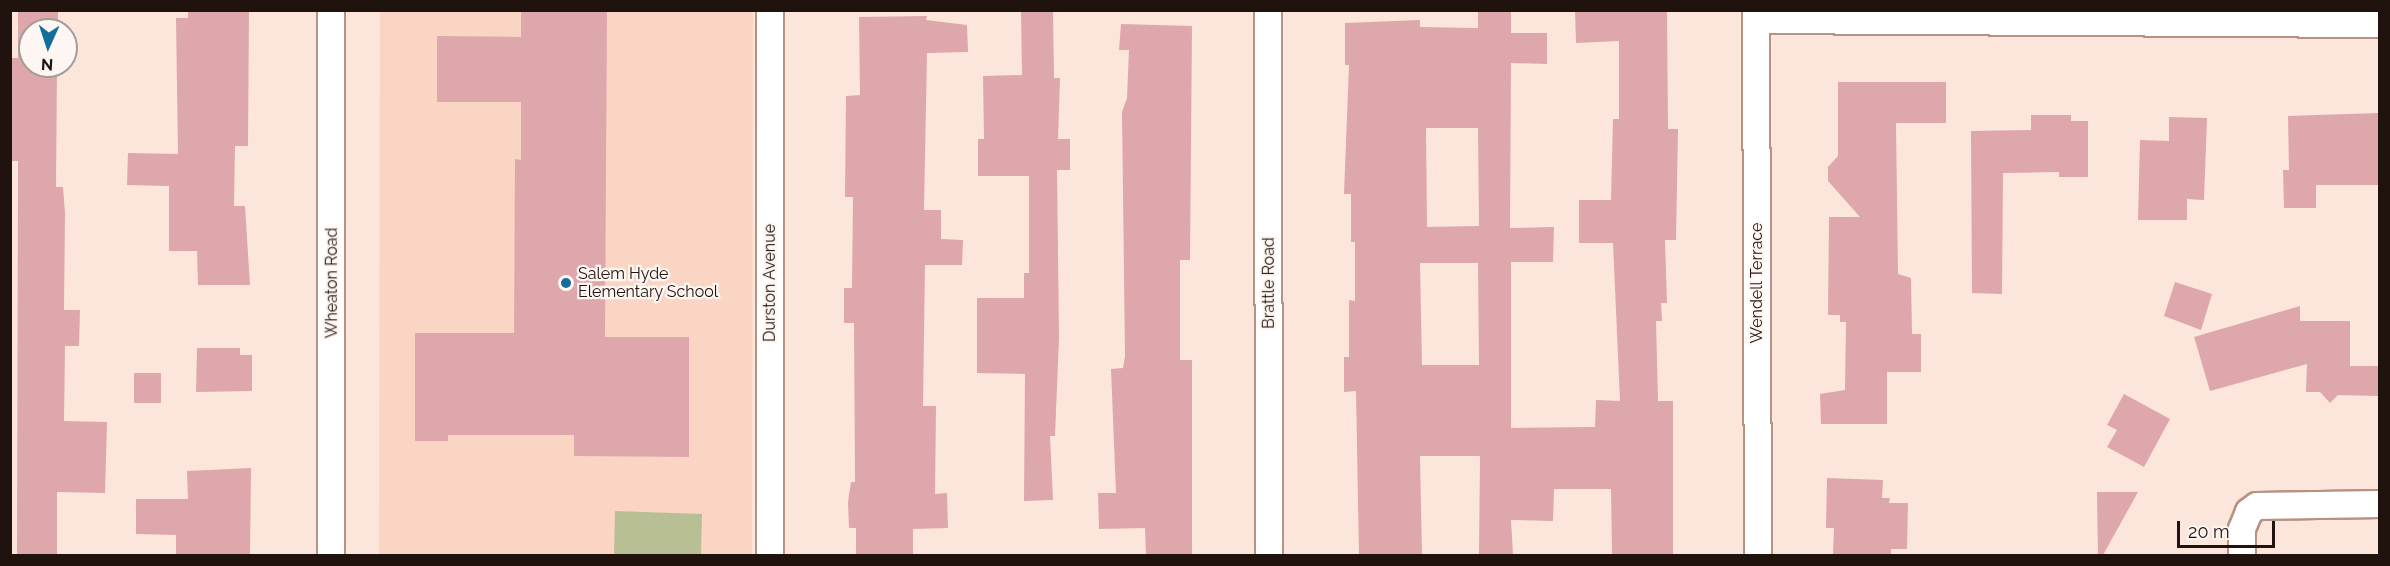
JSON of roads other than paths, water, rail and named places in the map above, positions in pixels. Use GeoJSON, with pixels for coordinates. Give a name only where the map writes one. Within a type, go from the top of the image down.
{"type":"FeatureCollection","features":[{"type":"Feature","properties":{"kind":"street","name":"Wheaton Road"},"geometry":{"type":"LineString","coordinates":[[331,10],[331,555]]}},
{"type":"Feature","properties":{"kind":"street","name":"Durston Avenue"},"geometry":{"type":"LineString","coordinates":[[770,10],[770,555]]}},
{"type":"Feature","properties":{"kind":"street","name":"Brattle Road"},"geometry":{"type":"LineString","coordinates":[[1268,10],[1269,555]]}},
{"type":"Feature","properties":{"kind":"street"},"geometry":{"type":"LineString","coordinates":[[1756,15],[2379,24]]}},
{"type":"Feature","properties":{"kind":"street","name":"Wendell Terrace"},"geometry":{"type":"LineString","coordinates":[[1756,15],[1758,555]]}},
{"type":"Feature","properties":{"kind":"street"},"geometry":{"type":"LineString","coordinates":[[2242,555],[2242,529],[2249,512],[2257,506],[2379,504]]}},
{"type":"Feature","properties":{"kind":"place","name":"Salem Hyde Elementary School"},"geometry":{"type":"Point","coordinates":[566,283]}}]}
